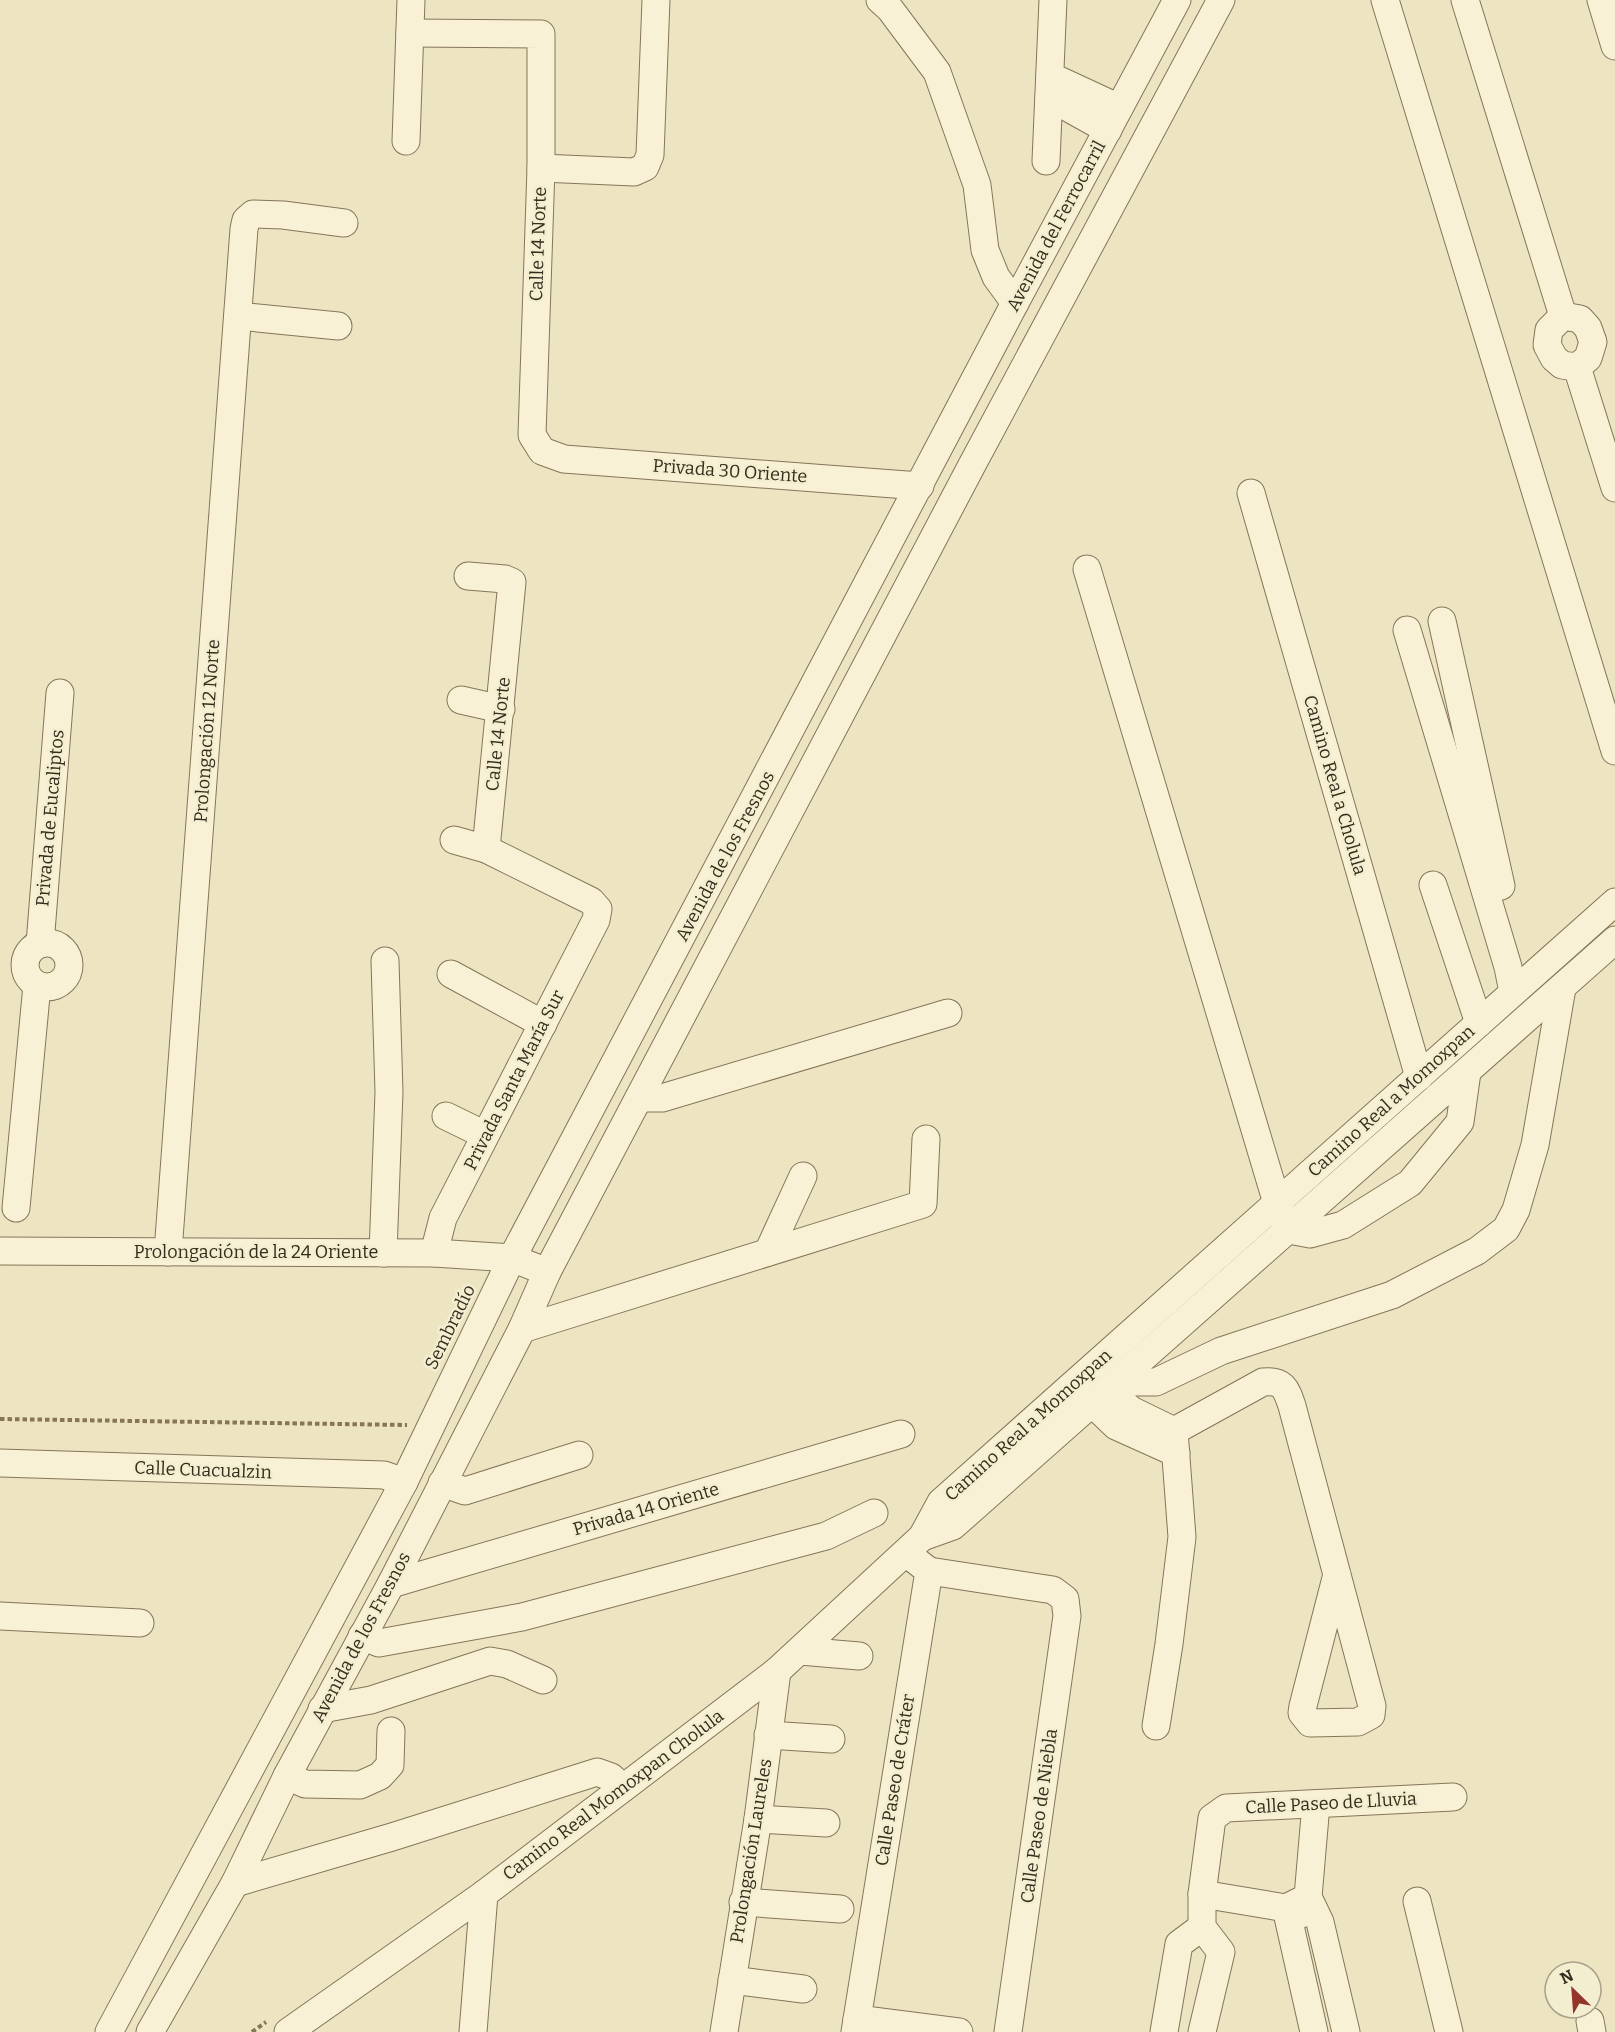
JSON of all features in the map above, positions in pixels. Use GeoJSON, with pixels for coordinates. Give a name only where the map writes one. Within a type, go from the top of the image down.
{"type":"FeatureCollection","features":[{"type":"Feature","properties":{"kind":"street"},"geometry":{"type":"LineString","coordinates":[[406,141],[411,0]]}},
{"type":"Feature","properties":{"kind":"street"},"geometry":{"type":"LineString","coordinates":[[541,168],[634,172],[645,167],[650,155],[656,0]]}},
{"type":"Feature","properties":{"kind":"street"},"geometry":{"type":"LineString","coordinates":[[880,0],[890,9],[937,72],[977,185],[987,257],[996,277],[1015,303]]}},
{"type":"Feature","properties":{"kind":"street"},"geometry":{"type":"LineString","coordinates":[[1046,161],[1053,0]]}},
{"type":"Feature","properties":{"kind":"street","name":"Avenida del Ferrocarril"},"geometry":{"type":"LineString","coordinates":[[937,454],[1177,0]]}},
{"type":"Feature","properties":{"kind":"street","name":"Avenida de los Fresnos"},"geometry":{"type":"LineString","coordinates":[[150,2032],[234,1883],[287,1776],[391,1584],[522,1329],[547,1272],[972,465],[1221,0]]}},
{"type":"Feature","properties":{"kind":"street"},"geometry":{"type":"LineString","coordinates":[[1385,0],[1615,751]]}},
{"type":"Feature","properties":{"kind":"street"},"geometry":{"type":"LineString","coordinates":[[1465,0],[1563,316],[1580,319],[1588,328],[1593,342],[1588,358],[1577,367],[1615,488]]}},
{"type":"Feature","properties":{"kind":"street"},"geometry":{"type":"LineString","coordinates":[[1600,0],[1615,46]]}},
{"type":"Feature","properties":{"kind":"street","name":"Calle 14 Norte"},"geometry":{"type":"LineString","coordinates":[[410,33],[541,34],[541,168],[532,435],[542,451]]}},
{"type":"Feature","properties":{"kind":"street"},"geometry":{"type":"LineString","coordinates":[[1049,87],[1114,119]]}},
{"type":"Feature","properties":{"kind":"street","name":"Prolongación 12 Norte"},"geometry":{"type":"LineString","coordinates":[[168,1252],[244,229],[246,220],[253,214],[283,215],[344,223]]}},
{"type":"Feature","properties":{"kind":"street"},"geometry":{"type":"LineString","coordinates":[[238,316],[338,326]]}},
{"type":"Feature","properties":{"kind":"street","name":"Privada 30 Oriente"},"geometry":{"type":"LineString","coordinates":[[542,451],[564,459],[920,486]]}},
{"type":"Feature","properties":{"kind":"street","name":"Avenida de los Fresnos"},"geometry":{"type":"LineString","coordinates":[[109,2032],[404,1482],[512,1258],[937,454]]}},
{"type":"Feature","properties":{"kind":"street","name":"Camino Real a Cholula"},"geometry":{"type":"LineString","coordinates":[[1251,493],[1419,1077]]}},
{"type":"Feature","properties":{"kind":"street"},"geometry":{"type":"LineString","coordinates":[[1087,569],[1277,1203],[1289,1230],[1310,1234],[1343,1225],[1410,1183],[1460,1122],[1467,1072]]}},
{"type":"Feature","properties":{"kind":"street","name":"Calle 14 Norte"},"geometry":{"type":"LineString","coordinates":[[468,576],[506,579],[512,582],[486,849]]}},
{"type":"Feature","properties":{"kind":"street"},"geometry":{"type":"LineString","coordinates":[[1442,621],[1519,988]]}},
{"type":"Feature","properties":{"kind":"street"},"geometry":{"type":"LineString","coordinates":[[1407,630],[1508,967],[1519,988]]}},
{"type":"Feature","properties":{"kind":"street","name":"Privada de Eucaliptos"},"geometry":{"type":"LineString","coordinates":[[16,1208],[25,963],[60,693]]}},
{"type":"Feature","properties":{"kind":"street"},"geometry":{"type":"LineString","coordinates":[[461,700],[501,709]]}},
{"type":"Feature","properties":{"kind":"street"},"geometry":{"type":"LineString","coordinates":[[454,840],[486,849]]}},
{"type":"Feature","properties":{"kind":"street","name":"Privada Santa María Sur"},"geometry":{"type":"LineString","coordinates":[[434,1253],[443,1218],[596,920],[598,909],[591,901],[486,849]]}},
{"type":"Feature","properties":{"kind":"street"},"geometry":{"type":"LineString","coordinates":[[1433,885],[1479,1023]]}},
{"type":"Feature","properties":{"kind":"street","name":"Camino Real a Momoxpan"},"geometry":{"type":"LineString","coordinates":[[914,1545],[940,1502],[1615,902]]}},
{"type":"Feature","properties":{"kind":"street","name":"Camino Real a Momoxpan"},"geometry":{"type":"LineString","coordinates":[[914,1545],[953,1526],[1615,940]]}},
{"type":"Feature","properties":{"kind":"street"},"geometry":{"type":"LineString","coordinates":[[383,1253],[389,1092],[385,962]]}},
{"type":"Feature","properties":{"kind":"street"},"geometry":{"type":"LineString","coordinates":[[451,974],[543,1024]]}},
{"type":"Feature","properties":{"kind":"street"},"geometry":{"type":"LineString","coordinates":[[1107,1390],[1137,1382],[1156,1382],[1221,1351],[1392,1294],[1477,1251],[1506,1229],[1516,1210],[1536,1144],[1562,988]]}},
{"type":"Feature","properties":{"kind":"street"},"geometry":{"type":"LineString","coordinates":[[639,1098],[662,1098],[948,1013]]}},
{"type":"Feature","properties":{"kind":"street"},"geometry":{"type":"LineString","coordinates":[[446,1116],[485,1135]]}},
{"type":"Feature","properties":{"kind":"street"},"geometry":{"type":"LineString","coordinates":[[522,1329],[923,1204],[926,1139]]}},
{"type":"Feature","properties":{"kind":"street"},"geometry":{"type":"LineString","coordinates":[[768,1252],[803,1176]]}},
{"type":"Feature","properties":{"kind":"street","name":"Prolongación de la 24 Oriente"},"geometry":{"type":"LineString","coordinates":[[0,1251],[434,1253],[512,1258]]}},
{"type":"Feature","properties":{"kind":"street"},"geometry":{"type":"LineString","coordinates":[[512,1258],[547,1272]]}},
{"type":"Feature","properties":{"kind":"street"},"geometry":{"type":"LineString","coordinates":[[1175,1442],[1263,1382],[1274,1381],[1283,1386],[1292,1406],[1337,1574],[1372,1706],[1371,1715],[1358,1722],[1310,1723],[1302,1713],[1303,1706],[1337,1574]]}},
{"type":"Feature","properties":{"kind":"street"},"geometry":{"type":"LineString","coordinates":[[1107,1390],[1175,1442],[1182,1537],[1156,1726]]}},
{"type":"Feature","properties":{"kind":"street","name":"Privada 14 Oriente"},"geometry":{"type":"LineString","coordinates":[[391,1584],[901,1434]]}},
{"type":"Feature","properties":{"kind":"street"},"geometry":{"type":"LineString","coordinates":[[442,1483],[465,1491],[579,1455]]}},
{"type":"Feature","properties":{"kind":"street","name":"Calle Cuacualzin"},"geometry":{"type":"LineString","coordinates":[[0,1463],[384,1475],[404,1482]]}},
{"type":"Feature","properties":{"kind":"street"},"geometry":{"type":"LineString","coordinates":[[362,1636],[379,1643],[522,1617],[826,1536],[874,1513]]}},
{"type":"Feature","properties":{"kind":"street"},"geometry":{"type":"LineString","coordinates":[[914,1545],[929,1571]]}},
{"type":"Feature","properties":{"kind":"street","name":"Camino Real Momoxpan Cholula"},"geometry":{"type":"LineString","coordinates":[[288,2032],[484,1893],[777,1671],[914,1545]]}},
{"type":"Feature","properties":{"kind":"street","name":"Calle Paseo de Niebla"},"geometry":{"type":"LineString","coordinates":[[929,1571],[1053,1590],[1065,1599],[1067,1616],[1008,2032]]}},
{"type":"Feature","properties":{"kind":"street","name":"Calle Paseo de Cráter"},"geometry":{"type":"LineString","coordinates":[[856,2025],[929,1571]]}},
{"type":"Feature","properties":{"kind":"street"},"geometry":{"type":"LineString","coordinates":[[0,1616],[140,1623]]}},
{"type":"Feature","properties":{"kind":"street"},"geometry":{"type":"LineString","coordinates":[[800,1651],[859,1656]]}},
{"type":"Feature","properties":{"kind":"street"},"geometry":{"type":"LineString","coordinates":[[322,1709],[371,1701],[490,1661],[507,1664],[543,1680]]}},
{"type":"Feature","properties":{"kind":"street","name":"Prolongación Laureles"},"geometry":{"type":"LineString","coordinates":[[724,2032],[758,1819],[777,1671]]}},
{"type":"Feature","properties":{"kind":"street"},"geometry":{"type":"LineString","coordinates":[[287,1776],[305,1784],[360,1785],[381,1776],[390,1765],[391,1731]]}},
{"type":"Feature","properties":{"kind":"street"},"geometry":{"type":"LineString","coordinates":[[768,1736],[831,1739]]}},
{"type":"Feature","properties":{"kind":"street"},"geometry":{"type":"LineString","coordinates":[[234,1883],[392,1837],[597,1772],[611,1777],[623,1788]]}},
{"type":"Feature","properties":{"kind":"street","name":"Calle Paseo de Lluvia"},"geometry":{"type":"LineString","coordinates":[[1202,1894],[1212,1818],[1226,1808],[1454,1797]]}},
{"type":"Feature","properties":{"kind":"street"},"geometry":{"type":"LineString","coordinates":[[1314,2032],[1297,1902],[1316,1804]]}},
{"type":"Feature","properties":{"kind":"street"},"geometry":{"type":"LineString","coordinates":[[758,1819],[826,1823]]}},
{"type":"Feature","properties":{"kind":"street"},"geometry":{"type":"LineString","coordinates":[[473,2032],[484,1893]]}},
{"type":"Feature","properties":{"kind":"street"},"geometry":{"type":"LineString","coordinates":[[1202,2032],[1221,1952],[1202,1927],[1202,1894],[1297,1902],[1320,1922],[1346,2032]]}},
{"type":"Feature","properties":{"kind":"street"},"geometry":{"type":"LineString","coordinates":[[1418,1901],[1449,2032]]}},
{"type":"Feature","properties":{"kind":"street"},"geometry":{"type":"LineString","coordinates":[[743,1902],[840,1909]]}},
{"type":"Feature","properties":{"kind":"street"},"geometry":{"type":"LineString","coordinates":[[1164,2032],[1179,1944],[1202,1927]]}},
{"type":"Feature","properties":{"kind":"street"},"geometry":{"type":"LineString","coordinates":[[732,1980],[803,1989]]}},
{"type":"Feature","properties":{"kind":"street"},"geometry":{"type":"LineString","coordinates":[[856,2025],[959,2032]]}},
{"type":"Feature","properties":{"kind":"path"},"geometry":{"type":"LineString","coordinates":[[0,1419],[417,1425]]}}]}
